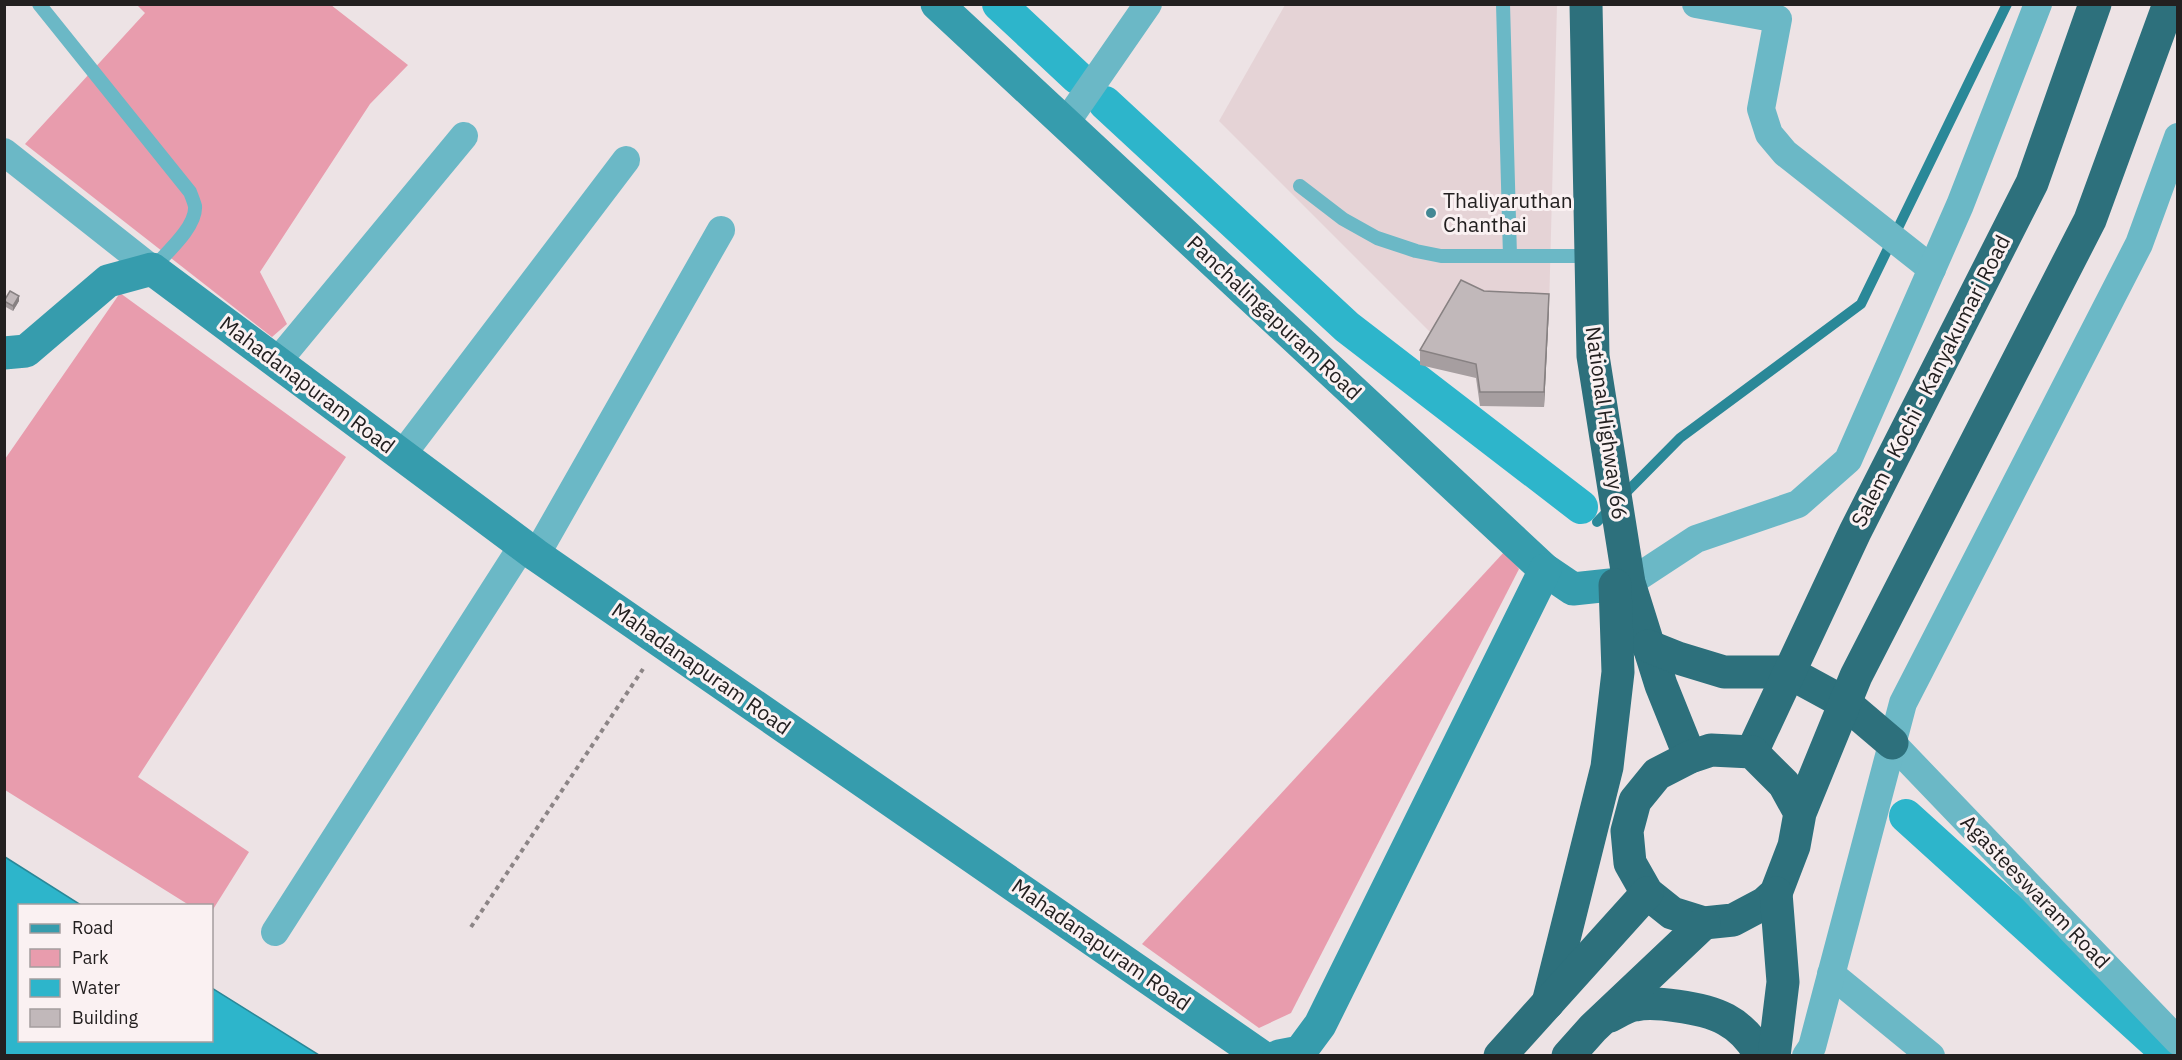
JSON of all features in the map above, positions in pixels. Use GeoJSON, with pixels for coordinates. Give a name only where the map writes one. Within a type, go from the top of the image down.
{"type":"FeatureCollection","features":[{"type":"Feature","properties":{"kind":"highway","name":"National Highway 66"},"geometry":{"type":"LineString","coordinates":[[1587,4],[1593,356],[1622,584],[1690,757]]}},
{"type":"Feature","properties":{"kind":"highway","name":"Salem - Kochi - Kanyakumari Road"},"geometry":{"type":"LineString","coordinates":[[1752,752],[1854,532],[2032,183],[2095,4]]}},
{"type":"Feature","properties":{"kind":"highway"},"geometry":{"type":"LineString","coordinates":[[1774,1056],[1783,982],[1776,893],[1794,846],[1800,813],[1856,676],[2090,220],[2169,4]]}},
{"type":"Feature","properties":{"kind":"highway"},"geometry":{"type":"LineString","coordinates":[[1548,1002],[1607,767],[1618,672],[1622,584]]}},
{"type":"Feature","properties":{"kind":"highway"},"geometry":{"type":"LineString","coordinates":[[1648,646],[1724,672],[1788,672],[1845,703],[1892,743]]}},
{"type":"Feature","properties":{"kind":"highway"},"geometry":{"type":"LineString","coordinates":[[1776,893],[1765,903],[1734,920],[1704,922],[1672,913],[1647,893],[1630,863],[1627,831],[1635,801],[1657,774],[1690,757],[1712,750],[1752,752],[1784,784],[1800,813]]}},
{"type":"Feature","properties":{"kind":"highway"},"geometry":{"type":"LineString","coordinates":[[1500,1056],[1647,893]]}},
{"type":"Feature","properties":{"kind":"highway"},"geometry":{"type":"LineString","coordinates":[[1568,1056],[1603,1018],[1704,922]]}},
{"type":"Feature","properties":{"kind":"highway"},"geometry":{"type":"LineString","coordinates":[[1603,1018],[1634,1005],[1663,1004],[1707,1010],[1732,1022],[1755,1044],[1761,1056]]}},
{"type":"Feature","properties":{"kind":"street","name":"Panchalingapuram Road"},"geometry":{"type":"LineString","coordinates":[[937,4],[1545,570],[1573,589],[1622,584]]}},
{"type":"Feature","properties":{"kind":"street"},"geometry":{"type":"LineString","coordinates":[[1065,124],[1148,4]]}},
{"type":"Feature","properties":{"kind":"street"},"geometry":{"type":"LineString","coordinates":[[1696,4],[1779,12],[1761,109],[1769,134],[1785,153],[1932,269]]}},
{"type":"Feature","properties":{"kind":"street"},"geometry":{"type":"LineString","coordinates":[[1622,584],[1696,538],[1798,504],[1848,460],[1960,205],[2038,4]]}},
{"type":"Feature","properties":{"kind":"street"},"geometry":{"type":"LineString","coordinates":[[277,362],[464,136]]}},
{"type":"Feature","properties":{"kind":"street"},"geometry":{"type":"LineString","coordinates":[[1806,1056],[1812,1047],[1903,703],[2139,244],[2178,137]]}},
{"type":"Feature","properties":{"kind":"street"},"geometry":{"type":"LineString","coordinates":[[4,152],[152,269]]}},
{"type":"Feature","properties":{"kind":"street"},"geometry":{"type":"LineString","coordinates":[[402,455],[626,160]]}},
{"type":"Feature","properties":{"kind":"street"},"geometry":{"type":"LineString","coordinates":[[275,932],[530,550],[721,230]]}},
{"type":"Feature","properties":{"kind":"street"},"geometry":{"type":"LineString","coordinates":[[4,353],[26,351],[108,281],[152,269]]}},
{"type":"Feature","properties":{"kind":"street","name":"Mahadanapuram Road"},"geometry":{"type":"LineString","coordinates":[[152,269],[530,550],[1261,1056]]}},
{"type":"Feature","properties":{"kind":"street"},"geometry":{"type":"LineString","coordinates":[[1278,1056],[1300,1052],[1320,1025],[1545,570]]}},
{"type":"Feature","properties":{"kind":"street","name":"Agasteeswaram Road"},"geometry":{"type":"LineString","coordinates":[[1892,743],[2178,1041]]}},
{"type":"Feature","properties":{"kind":"street"},"geometry":{"type":"LineString","coordinates":[[1831,974],[1931,1056]]}},
{"type":"Feature","properties":{"kind":"lane"},"geometry":{"type":"LineString","coordinates":[[39,4],[190,192],[195,206],[193,218],[184,233],[152,269]]}},
{"type":"Feature","properties":{"kind":"lane"},"geometry":{"type":"LineString","coordinates":[[1503,4],[1510,256]]}},
{"type":"Feature","properties":{"kind":"lane"},"geometry":{"type":"LineString","coordinates":[[1300,186],[1344,219],[1377,238],[1416,251],[1441,256],[1591,256]]}},
{"type":"Feature","properties":{"kind":"path"},"geometry":{"type":"LineString","coordinates":[[471,927],[662,641]]}},
{"type":"Feature","properties":{"kind":"shaded area","name":"Thaliyaruthan Chanthai"},"geometry":{"type":"Polygon","coordinates":[[[1285,5],[1557,5],[1549,309],[1476,378],[1219,121],[1285,5]]]}},
{"type":"Feature","properties":{"kind":"green space"},"geometry":{"type":"Polygon","coordinates":[[[137,5],[331,5],[408,65],[370,104],[260,272],[287,324],[272,337],[25,144],[145,13],[137,5]]]}},
{"type":"Feature","properties":{"kind":"green space"},"geometry":{"type":"Polygon","coordinates":[[[120,293],[346,457],[138,777],[249,852],[213,909],[213,904],[187,904],[5,790],[5,459],[120,293]]]}},
{"type":"Feature","properties":{"kind":"green space"},"geometry":{"type":"Polygon","coordinates":[[[1505,551],[1519,569],[1291,1013],[1259,1028],[1142,944],[1505,551]]]}},
{"type":"Feature","properties":{"kind":"water"},"geometry":{"type":"Polygon","coordinates":[[[5,857],[79,904],[18,904],[18,1042],[213,1042],[213,989],[319,1055],[5,1055],[5,857]]]}},
{"type":"Feature","properties":{"kind":"building"},"geometry":{"type":"Polygon","coordinates":[[[1461,280],[1484,291],[1549,294],[1544,392],[1480,392],[1476,364],[1420,350],[1461,280]]]}},
{"type":"Feature","properties":{"kind":"building"},"geometry":{"type":"Polygon","coordinates":[[[10,291],[19,296],[13,306],[4,301],[10,291]]]}},
{"type":"Feature","properties":{"kind":"waterway"},"geometry":{"type":"LineString","coordinates":[[999,4],[1077,77]]}},
{"type":"Feature","properties":{"kind":"waterway"},"geometry":{"type":"LineString","coordinates":[[1597,522],[1680,438],[1861,304],[2007,4]]}},
{"type":"Feature","properties":{"kind":"waterway"},"geometry":{"type":"LineString","coordinates":[[1105,103],[1347,327],[1581,507]]}},
{"type":"Feature","properties":{"kind":"waterway"},"geometry":{"type":"LineString","coordinates":[[1906,816],[2171,1056]]}},
{"type":"Feature","properties":{"kind":"place","name":"Thaliyaruthan Chanthai"},"geometry":{"type":"Point","coordinates":[1431,213]}}]}
